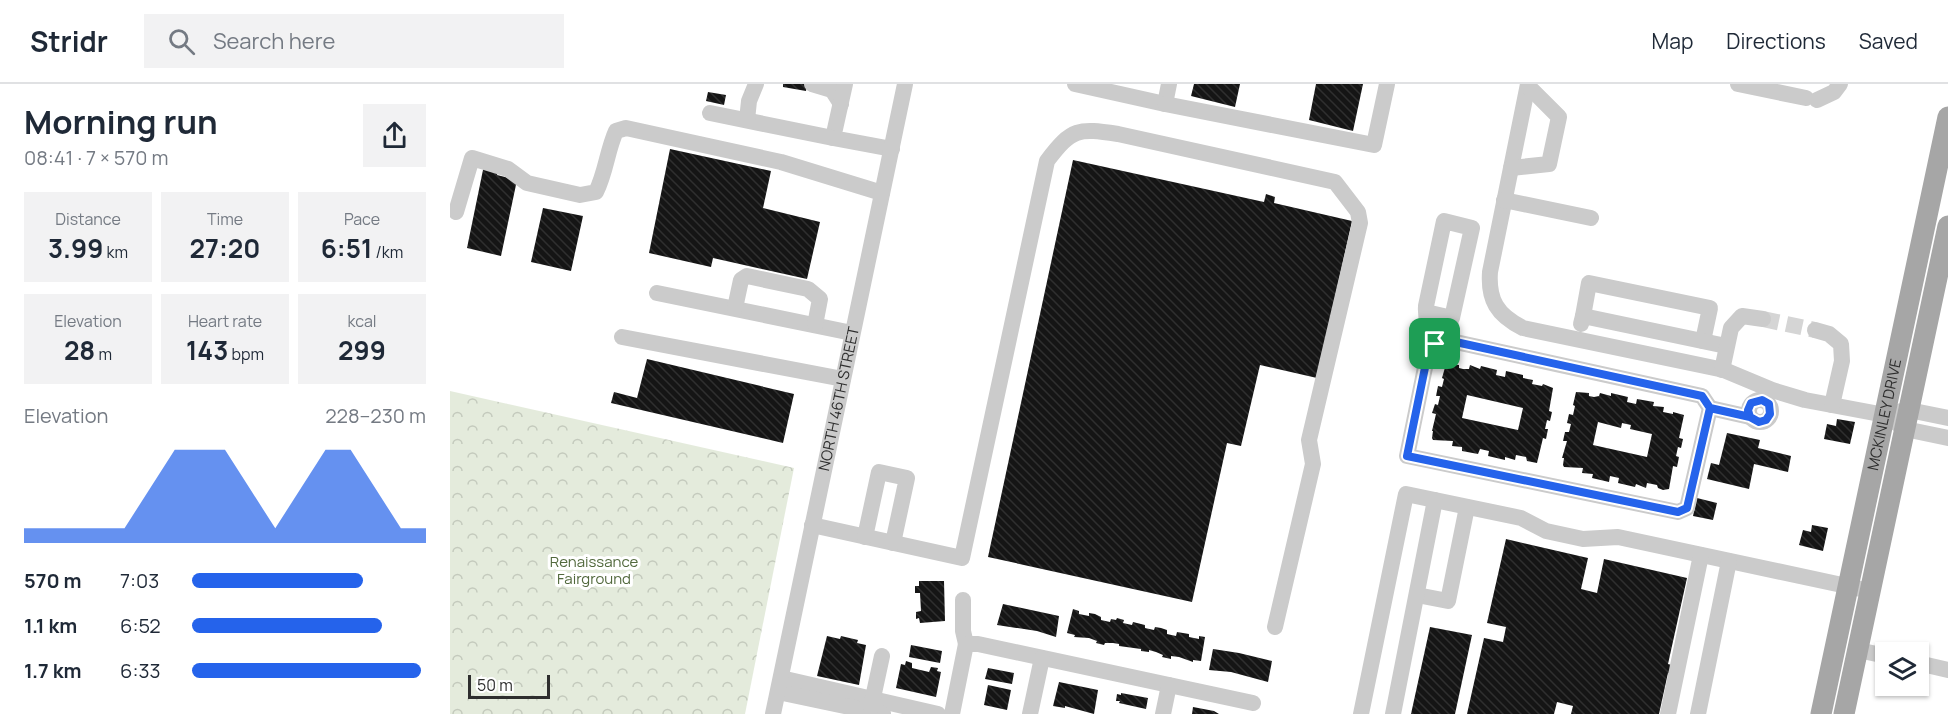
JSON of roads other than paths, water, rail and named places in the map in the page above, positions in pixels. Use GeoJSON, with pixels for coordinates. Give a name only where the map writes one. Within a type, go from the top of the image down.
{"type":"FeatureCollection","features":[{"type":"Feature","properties":{"kind":"main road","name":"MCKINLEY DRIVE"},"geometry":{"type":"LineString","coordinates":[[1821,714],[1948,117]]}},
{"type":"Feature","properties":{"kind":"main road","name":"MCKINLEY DRIVE"},"geometry":{"type":"LineString","coordinates":[[1844,714],[1948,226]]}},
{"type":"Feature","properties":{"kind":"street"},"geometry":{"type":"LineString","coordinates":[[747,120],[749,101],[756,84]]}},
{"type":"Feature","properties":{"kind":"street"},"geometry":{"type":"LineString","coordinates":[[812,84],[832,90],[841,104]]}},
{"type":"Feature","properties":{"kind":"street"},"geometry":{"type":"LineString","coordinates":[[833,138],[845,84]]}},
{"type":"Feature","properties":{"kind":"street","name":"NORTH 46TH STREET"},"geometry":{"type":"LineString","coordinates":[[773,714],[905,84]]}},
{"type":"Feature","properties":{"kind":"street"},"geometry":{"type":"LineString","coordinates":[[1075,84],[1374,146],[1387,84]]}},
{"type":"Feature","properties":{"kind":"street"},"geometry":{"type":"LineString","coordinates":[[1164,104],[1169,84]]}},
{"type":"Feature","properties":{"kind":"street"},"geometry":{"type":"LineString","coordinates":[[1737,84],[1811,99],[1834,92],[1840,84]]}},
{"type":"Feature","properties":{"kind":"street"},"geometry":{"type":"LineString","coordinates":[[1511,168],[1549,164],[1559,117],[1528,85]]}},
{"type":"Feature","properties":{"kind":"street"},"geometry":{"type":"LineString","coordinates":[[1528,85],[1490,272],[1489,289],[1494,303],[1510,322],[1522,328],[1722,370],[1770,396],[1907,419],[1948,418]]}},
{"type":"Feature","properties":{"kind":"street"},"geometry":{"type":"LineString","coordinates":[[711,113],[892,149]]}},
{"type":"Feature","properties":{"kind":"street"},"geometry":{"type":"LineString","coordinates":[[456,212],[472,158],[508,169],[527,183],[580,195],[596,192],[604,177],[610,144],[616,131],[626,128],[781,162],[882,193]]}},
{"type":"Feature","properties":{"kind":"street"},"geometry":{"type":"LineString","coordinates":[[812,525],[962,558],[1047,161],[1058,146],[1073,133],[1096,131],[1118,134],[1324,179],[1335,182],[1344,191],[1358,212],[1360,223],[1309,440],[1313,464],[1275,627]]}},
{"type":"Feature","properties":{"kind":"street"},"geometry":{"type":"LineString","coordinates":[[1504,200],[1591,218]]}},
{"type":"Feature","properties":{"kind":"street"},"geometry":{"type":"LineString","coordinates":[[1426,312],[1452,318],[1472,228],[1444,221],[1426,312],[1427,323],[1435,344]]}},
{"type":"Feature","properties":{"kind":"street"},"geometry":{"type":"LineString","coordinates":[[735,308],[741,280],[747,276],[808,289],[820,299],[815,325]]}},
{"type":"Feature","properties":{"kind":"street"},"geometry":{"type":"LineString","coordinates":[[1578,340],[1589,283],[1710,308],[1702,341]]}},
{"type":"Feature","properties":{"kind":"street"},"geometry":{"type":"LineString","coordinates":[[657,292],[852,333]]}},
{"type":"Feature","properties":{"kind":"street"},"geometry":{"type":"LineString","coordinates":[[1583,316],[1726,346]]}},
{"type":"Feature","properties":{"kind":"street"},"geometry":{"type":"LineString","coordinates":[[1722,370],[1731,328],[1742,316],[1763,319]]}},
{"type":"Feature","properties":{"kind":"street"},"geometry":{"type":"LineString","coordinates":[[1815,330],[1829,334],[1840,344],[1842,361],[1832,405]]}},
{"type":"Feature","properties":{"kind":"street"},"geometry":{"type":"LineString","coordinates":[[622,337],[843,379]]}},
{"type":"Feature","properties":{"kind":"street"},"geometry":{"type":"LineString","coordinates":[[1710,408],[1687,508],[1678,512],[1407,456],[1429,348],[1442,339],[1702,396],[1710,408],[1750,417],[1748,410],[1751,403],[1770,396]]}},
{"type":"Feature","properties":{"kind":"street"},"geometry":{"type":"LineString","coordinates":[[1907,419],[1948,438]]}},
{"type":"Feature","properties":{"kind":"street"},"geometry":{"type":"LineString","coordinates":[[865,537],[879,472],[898,476],[907,478],[893,543]]}},
{"type":"Feature","properties":{"kind":"street"},"geometry":{"type":"LineString","coordinates":[[1361,714],[1406,494],[1521,518],[1546,531],[1583,539],[1618,537],[1870,591]]}},
{"type":"Feature","properties":{"kind":"street"},"geometry":{"type":"LineString","coordinates":[[1393,714],[1435,500]]}},
{"type":"Feature","properties":{"kind":"street"},"geometry":{"type":"LineString","coordinates":[[1417,595],[1448,601],[1467,507]]}},
{"type":"Feature","properties":{"kind":"street"},"geometry":{"type":"LineString","coordinates":[[1668,714],[1701,555]]}},
{"type":"Feature","properties":{"kind":"street"},"geometry":{"type":"LineString","coordinates":[[1698,714],[1729,561]]}},
{"type":"Feature","properties":{"kind":"street"},"geometry":{"type":"LineString","coordinates":[[952,714],[966,644],[963,631],[963,600]]}},
{"type":"Feature","properties":{"kind":"street"},"geometry":{"type":"LineString","coordinates":[[966,644],[978,644],[1253,703]]}},
{"type":"Feature","properties":{"kind":"street"},"geometry":{"type":"LineString","coordinates":[[1858,650],[1875,654]]}},
{"type":"Feature","properties":{"kind":"street"},"geometry":{"type":"LineString","coordinates":[[876,708],[882,656]]}},
{"type":"Feature","properties":{"kind":"street"},"geometry":{"type":"LineString","coordinates":[[1030,714],[1042,658]]}},
{"type":"Feature","properties":{"kind":"street"},"geometry":{"type":"LineString","coordinates":[[1929,666],[1948,670]]}},
{"type":"Feature","properties":{"kind":"street"},"geometry":{"type":"LineString","coordinates":[[779,685],[876,708],[938,714]]}},
{"type":"Feature","properties":{"kind":"street"},"geometry":{"type":"LineString","coordinates":[[1163,714],[1169,685]]}},
{"type":"Feature","properties":{"kind":"tunnel"},"geometry":{"type":"LineString","coordinates":[[1763,319],[1815,330]]}},
{"type":"Feature","properties":{"kind":"park label","name":"Renaissance Fairground"},"geometry":{"type":"Point","coordinates":[594,570]}}]}
